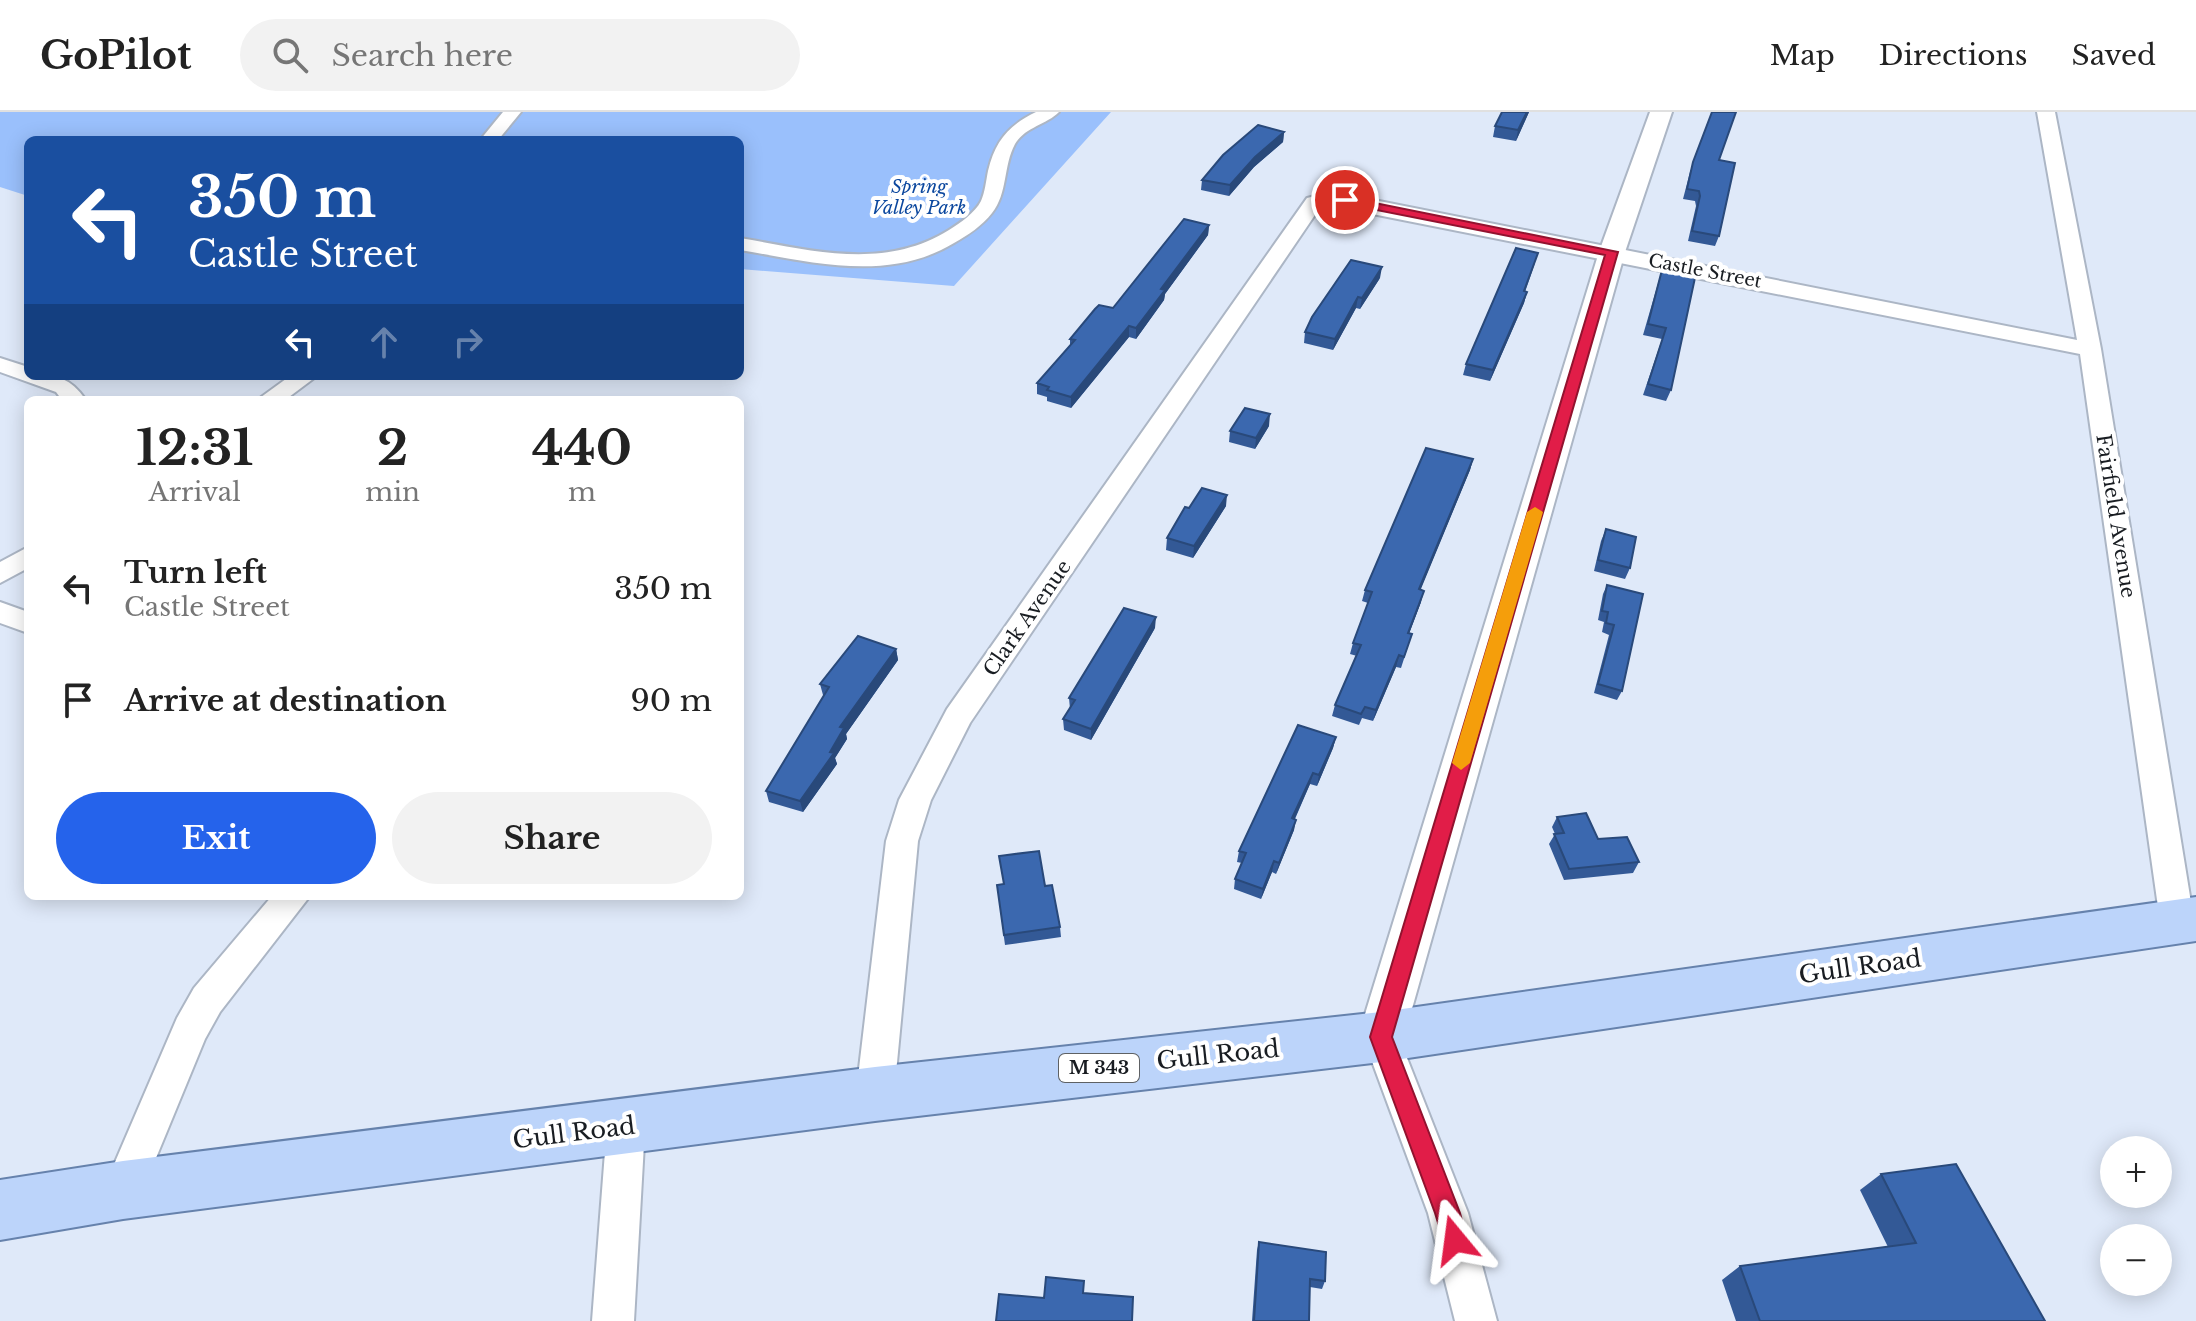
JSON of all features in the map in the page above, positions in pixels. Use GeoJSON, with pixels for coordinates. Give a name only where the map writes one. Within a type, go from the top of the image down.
{"type":"FeatureCollection","features":[{"type":"Feature","properties":{"kind":"main road","name":"Gull Road"},"geometry":{"type":"LineString","coordinates":[[0,1210],[123,1190],[875,1094],[1381,1037],[2186,920]]}},
{"type":"Feature","properties":{"kind":"street"},"geometry":{"type":"LineString","coordinates":[[492,136],[512,112]]}},
{"type":"Feature","properties":{"kind":"street"},"geometry":{"type":"LineString","coordinates":[[744,245],[849,261],[891,261],[928,252],[979,218],[993,194],[1007,139],[1028,122],[1050,112]]}},
{"type":"Feature","properties":{"kind":"street"},"geometry":{"type":"LineString","coordinates":[[1476,1321],[1448,1213],[1381,1037],[1612,252],[1661,112]]}},
{"type":"Feature","properties":{"kind":"street","name":"Fairfield Avenue"},"geometry":{"type":"LineString","coordinates":[[2046,112],[2090,349],[2186,920]]}},
{"type":"Feature","properties":{"kind":"street","name":"Castle Street"},"geometry":{"type":"LineString","coordinates":[[1319,199],[1359,203],[1612,252],[2090,349]]}},
{"type":"Feature","properties":{"kind":"street","name":"Clark Avenue"},"geometry":{"type":"LineString","coordinates":[[875,1094],[902,841],[915,800],[958,717],[1311,204],[1319,199]]}},
{"type":"Feature","properties":{"kind":"street"},"geometry":{"type":"LineString","coordinates":[[0,365],[24,373]]}},
{"type":"Feature","properties":{"kind":"street"},"geometry":{"type":"LineString","coordinates":[[44,380],[64,387],[71,396]]}},
{"type":"Feature","properties":{"kind":"street"},"geometry":{"type":"LineString","coordinates":[[275,396],[300,380]]}},
{"type":"Feature","properties":{"kind":"street"},"geometry":{"type":"LineString","coordinates":[[0,574],[24,559]]}},
{"type":"Feature","properties":{"kind":"street"},"geometry":{"type":"LineString","coordinates":[[0,612],[24,621]]}},
{"type":"Feature","properties":{"kind":"street"},"geometry":{"type":"LineString","coordinates":[[123,1190],[190,1030],[207,1000],[290,900]]}},
{"type":"Feature","properties":{"kind":"street"},"geometry":{"type":"LineString","coordinates":[[613,1321],[626,1126]]}},
{"type":"Feature","properties":{"kind":"green space","name":"Spring Valley Park"},"geometry":{"type":"Polygon","coordinates":[[[0,112],[1111,112],[954,286],[744,269],[744,136],[24,136],[24,195],[0,187],[0,112]]]}},
{"type":"Feature","properties":{"kind":"building"},"geometry":{"type":"Polygon","coordinates":[[[1502,112],[1527,112],[1518,130],[1495,126],[1502,112]]]}},
{"type":"Feature","properties":{"kind":"building"},"geometry":{"type":"Polygon","coordinates":[[[1712,112],[1736,112],[1719,160],[1735,163],[1719,236],[1692,231],[1700,196],[1699,191],[1687,189],[1693,162],[1712,112]]]}},
{"type":"Feature","properties":{"kind":"building"},"geometry":{"type":"Polygon","coordinates":[[[1258,125],[1284,132],[1255,157],[1230,185],[1202,180],[1223,155],[1258,125]]]}},
{"type":"Feature","properties":{"kind":"building"},"geometry":{"type":"Polygon","coordinates":[[[1184,219],[1209,225],[1136,328],[1129,326],[1071,397],[1047,390],[1049,387],[1037,383],[1075,340],[1070,339],[1099,305],[1113,308],[1184,219]]]}},
{"type":"Feature","properties":{"kind":"building"},"geometry":{"type":"Polygon","coordinates":[[[1516,248],[1538,253],[1524,291],[1527,292],[1493,370],[1466,364],[1516,248]]]}},
{"type":"Feature","properties":{"kind":"building"},"geometry":{"type":"Polygon","coordinates":[[[1351,260],[1382,267],[1362,298],[1358,297],[1335,339],[1305,332],[1312,317],[1351,260]]]}},
{"type":"Feature","properties":{"kind":"building"},"geometry":{"type":"Polygon","coordinates":[[[1663,266],[1696,273],[1671,390],[1648,384],[1666,328],[1648,324],[1663,266]]]}},
{"type":"Feature","properties":{"kind":"building"},"geometry":{"type":"Polygon","coordinates":[[[1245,408],[1270,414],[1256,438],[1230,431],[1245,408]]]}},
{"type":"Feature","properties":{"kind":"building"},"geometry":{"type":"Polygon","coordinates":[[[1426,448],[1473,459],[1419,589],[1424,591],[1408,633],[1412,634],[1404,657],[1399,655],[1376,710],[1365,707],[1361,714],[1335,705],[1361,645],[1353,643],[1372,592],[1365,590],[1426,448]]]}},
{"type":"Feature","properties":{"kind":"building"},"geometry":{"type":"Polygon","coordinates":[[[1202,488],[1227,495],[1194,546],[1167,538],[1185,507],[1189,508],[1202,488]]]}},
{"type":"Feature","properties":{"kind":"building"},"geometry":{"type":"Polygon","coordinates":[[[1606,529],[1636,537],[1630,568],[1598,560],[1606,529]]]}},
{"type":"Feature","properties":{"kind":"building"},"geometry":{"type":"Polygon","coordinates":[[[1607,585],[1643,594],[1622,691],[1598,684],[1614,625],[1606,623],[1608,612],[1602,611],[1607,585]]]}},
{"type":"Feature","properties":{"kind":"building"},"geometry":{"type":"Polygon","coordinates":[[[1124,608],[1156,617],[1091,729],[1063,719],[1075,700],[1069,698],[1124,608]]]}},
{"type":"Feature","properties":{"kind":"building"},"geometry":{"type":"Polygon","coordinates":[[[858,636],[896,649],[840,727],[844,728],[830,752],[834,753],[800,801],[766,791],[829,687],[820,684],[858,636]]]}},
{"type":"Feature","properties":{"kind":"building"},"geometry":{"type":"Polygon","coordinates":[[[1298,725],[1336,737],[1319,775],[1313,773],[1292,818],[1296,820],[1279,863],[1274,861],[1263,889],[1235,879],[1246,853],[1239,851],[1298,725]]]}},
{"type":"Feature","properties":{"kind":"building"},"geometry":{"type":"Polygon","coordinates":[[[1586,813],[1598,839],[1627,837],[1639,862],[1569,869],[1554,834],[1564,833],[1557,817],[1586,813]]]}},
{"type":"Feature","properties":{"kind":"building"},"geometry":{"type":"Polygon","coordinates":[[[1039,851],[1045,886],[1052,885],[1060,927],[1004,935],[997,885],[1004,884],[999,856],[1039,851]]]}},
{"type":"Feature","properties":{"kind":"building"},"geometry":{"type":"Polygon","coordinates":[[[1956,1164],[2045,1321],[1760,1321],[1740,1266],[1916,1243],[1881,1174],[1956,1164]]]}},
{"type":"Feature","properties":{"kind":"building"},"geometry":{"type":"Polygon","coordinates":[[[1259,1242],[1326,1252],[1325,1281],[1310,1279],[1309,1321],[1254,1321],[1259,1242]]]}},
{"type":"Feature","properties":{"kind":"building"},"geometry":{"type":"Polygon","coordinates":[[[1046,1277],[1084,1281],[1083,1293],[1133,1297],[1132,1321],[996,1321],[999,1294],[1044,1298],[1046,1277]]]}},
{"type":"Feature","properties":{"kind":"slow traffic"},"geometry":{"type":"LineString","coordinates":[[1461,763],[1535,512]]}},
{"type":"Feature","properties":{"kind":"route"},"geometry":{"type":"LineString","coordinates":[[1345,200],[1612,252],[1381,1037],[1448,1213],[1455,1240]]}}]}
